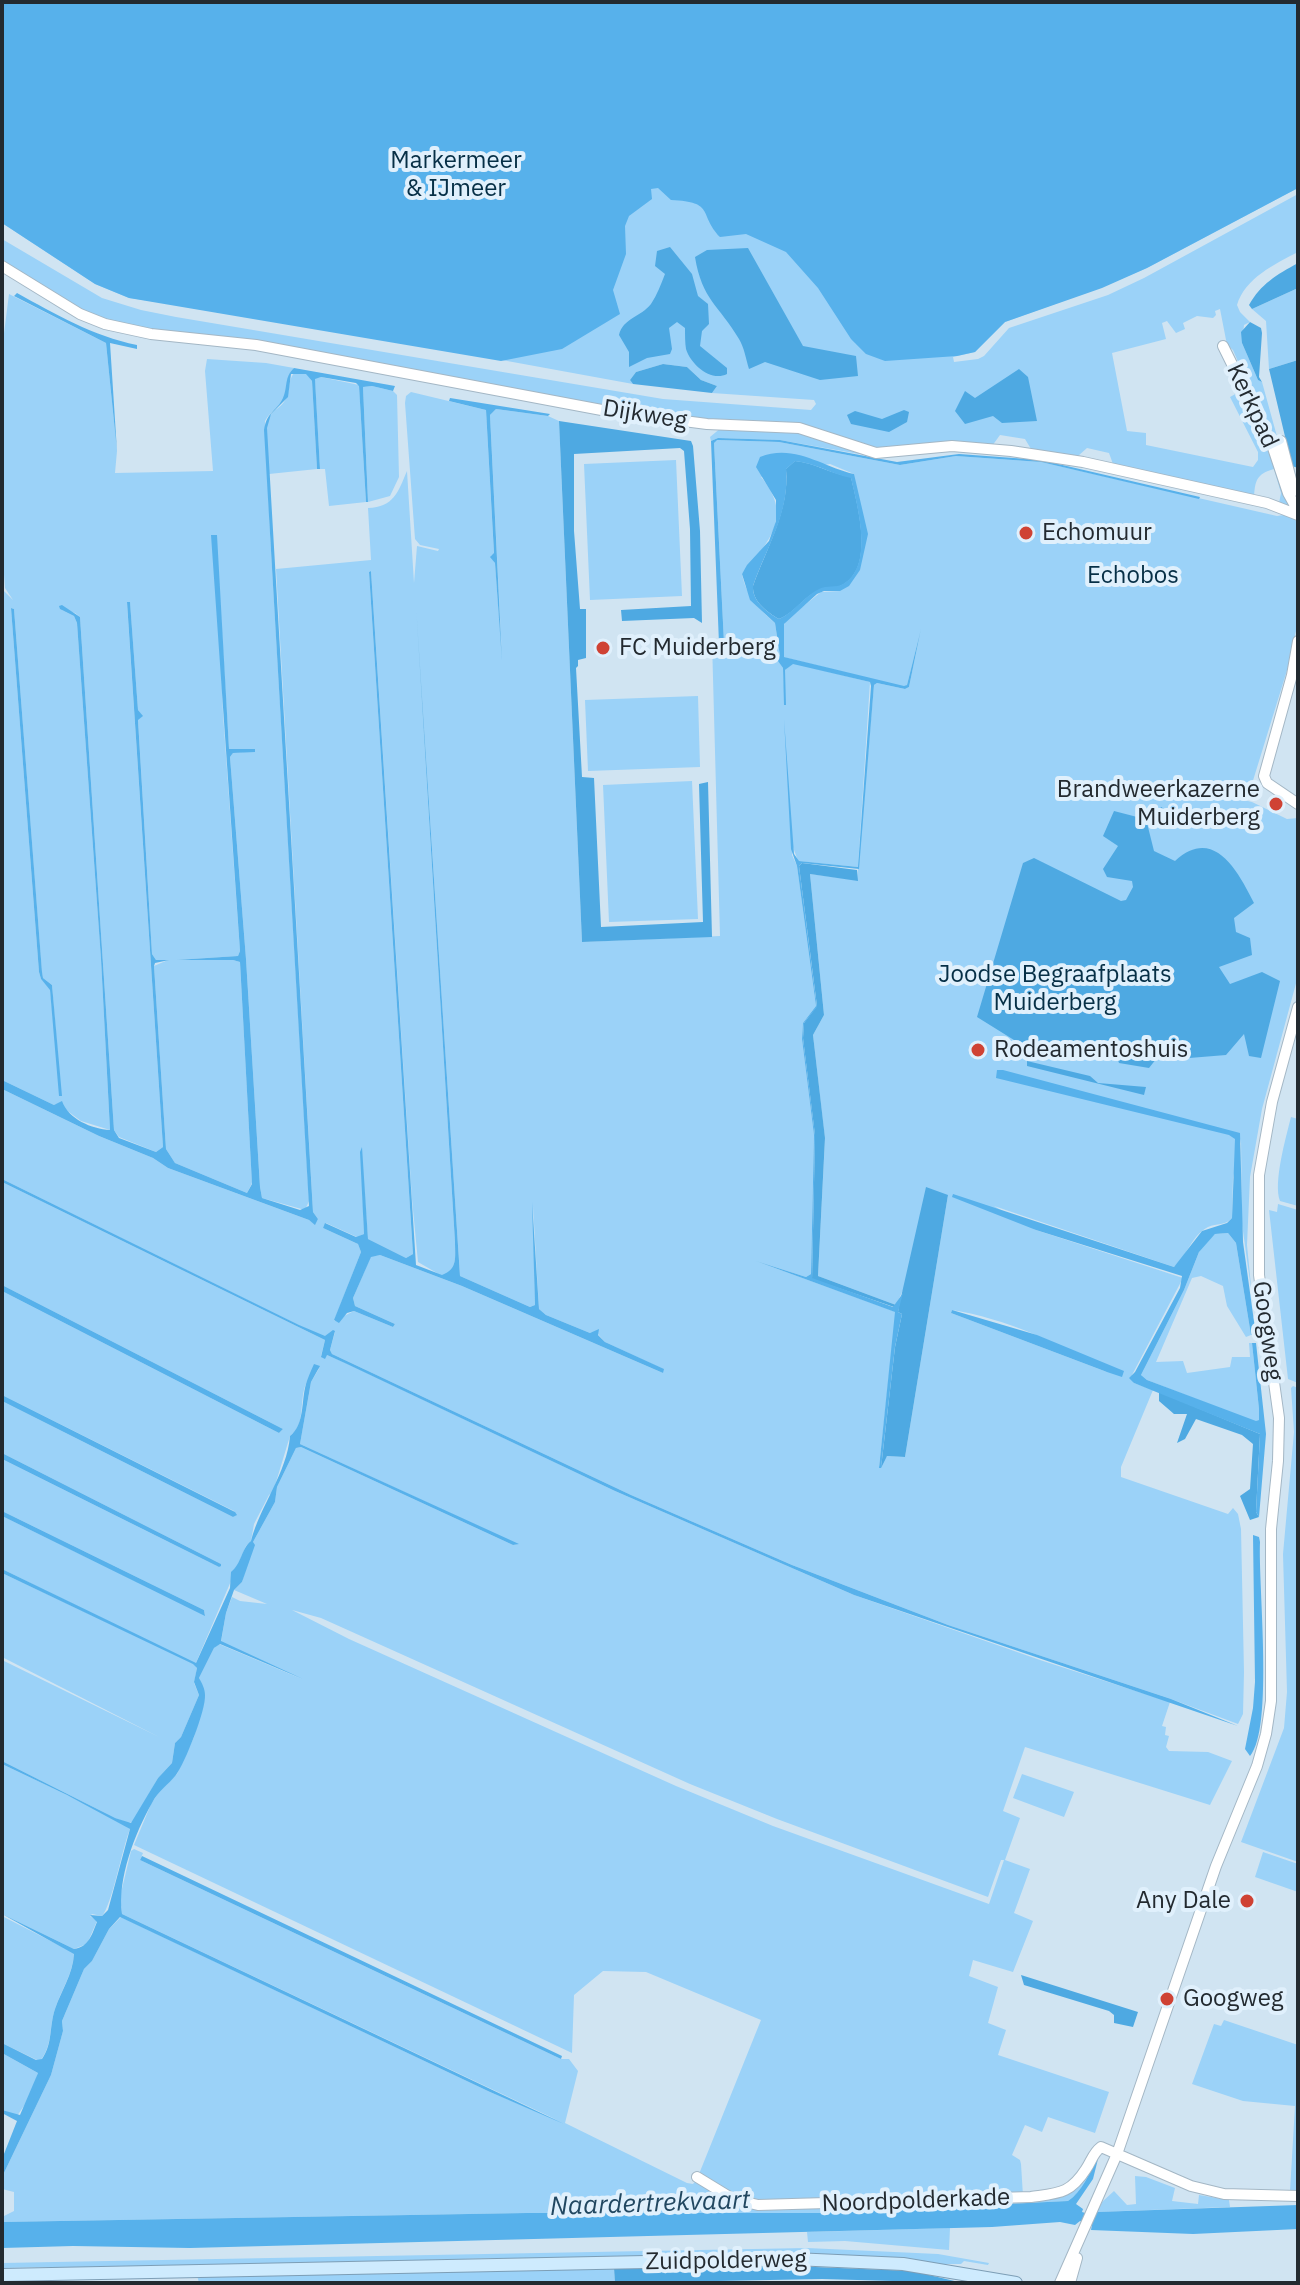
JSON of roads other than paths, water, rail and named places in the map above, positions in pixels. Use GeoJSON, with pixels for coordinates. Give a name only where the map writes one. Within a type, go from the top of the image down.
{"type":"FeatureCollection","features":[{"type":"Feature","properties":{"kind":"main road","name":"Zuidpolderweg"},"geometry":{"type":"LineString","coordinates":[[2,2275],[794,2259],[903,2264],[1016,2283]]}},
{"type":"Feature","properties":{"kind":"street","name":"Dijkweg"},"geometry":{"type":"LineString","coordinates":[[2,266],[80,314],[105,324],[151,334],[256,345],[607,411],[707,424],[799,428],[876,453],[952,446],[1083,462],[1267,503],[1298,513]]}},
{"type":"Feature","properties":{"kind":"street","name":"Kerkpad"},"geometry":{"type":"LineString","coordinates":[[1223,346],[1272,445],[1298,513]]}},
{"type":"Feature","properties":{"kind":"street","name":"Kerkpad"},"geometry":{"type":"LineString","coordinates":[[1281,441],[1298,505]]}},
{"type":"Feature","properties":{"kind":"street"},"geometry":{"type":"LineString","coordinates":[[1298,641],[1292,675],[1264,776],[1267,783],[1298,804]]}},
{"type":"Feature","properties":{"kind":"street","name":"Googweg"},"geometry":{"type":"LineString","coordinates":[[1060,2283],[1117,2154],[1216,1866],[1257,1766],[1269,1717],[1270,1544],[1279,1418],[1259,1275],[1258,1209],[1265,1132],[1298,1007]]}},
{"type":"Feature","properties":{"kind":"street","name":"Noordpolderkade"},"geometry":{"type":"LineString","coordinates":[[697,2177],[733,2199],[758,2205],[1031,2197],[1069,2190],[1101,2147],[1117,2154]]}},
{"type":"Feature","properties":{"kind":"street"},"geometry":{"type":"LineString","coordinates":[[1117,2154],[1191,2186],[1224,2194],[1298,2196]]}},
{"type":"Feature","properties":{"kind":"street","name":"Googweg"},"geometry":{"type":"LineString","coordinates":[[1070,2283],[1077,2247]]}},
{"type":"Feature","properties":{"kind":"place","name":"Echomuur"},"geometry":{"type":"Point","coordinates":[1026,533]}},
{"type":"Feature","properties":{"kind":"place","name":"FC Muiderberg"},"geometry":{"type":"Point","coordinates":[603,648]}},
{"type":"Feature","properties":{"kind":"place","name":"Brandweerkazerne Muiderberg"},"geometry":{"type":"Point","coordinates":[1276,804]}},
{"type":"Feature","properties":{"kind":"place","name":"Rodeamentoshuis"},"geometry":{"type":"Point","coordinates":[978,1050]}},
{"type":"Feature","properties":{"kind":"place","name":"Any Dale"},"geometry":{"type":"Point","coordinates":[1247,1901]}},
{"type":"Feature","properties":{"kind":"place","name":"Googweg"},"geometry":{"type":"Point","coordinates":[1167,1999]}},
{"type":"Feature","properties":{"kind":"park label","name":"Markermeer & IJmeer"},"geometry":{"type":"Point","coordinates":[456,175]}},
{"type":"Feature","properties":{"kind":"park label","name":"Echobos"},"geometry":{"type":"Point","coordinates":[1133,576]}},
{"type":"Feature","properties":{"kind":"park label","name":"Joodse Begraafplaats Muiderberg"},"geometry":{"type":"Point","coordinates":[1055,989]}},
{"type":"Feature","properties":{"kind":"water label","name":"Naardertrekvaart"},"geometry":{"type":"Point","coordinates":[650,2204]}}]}
